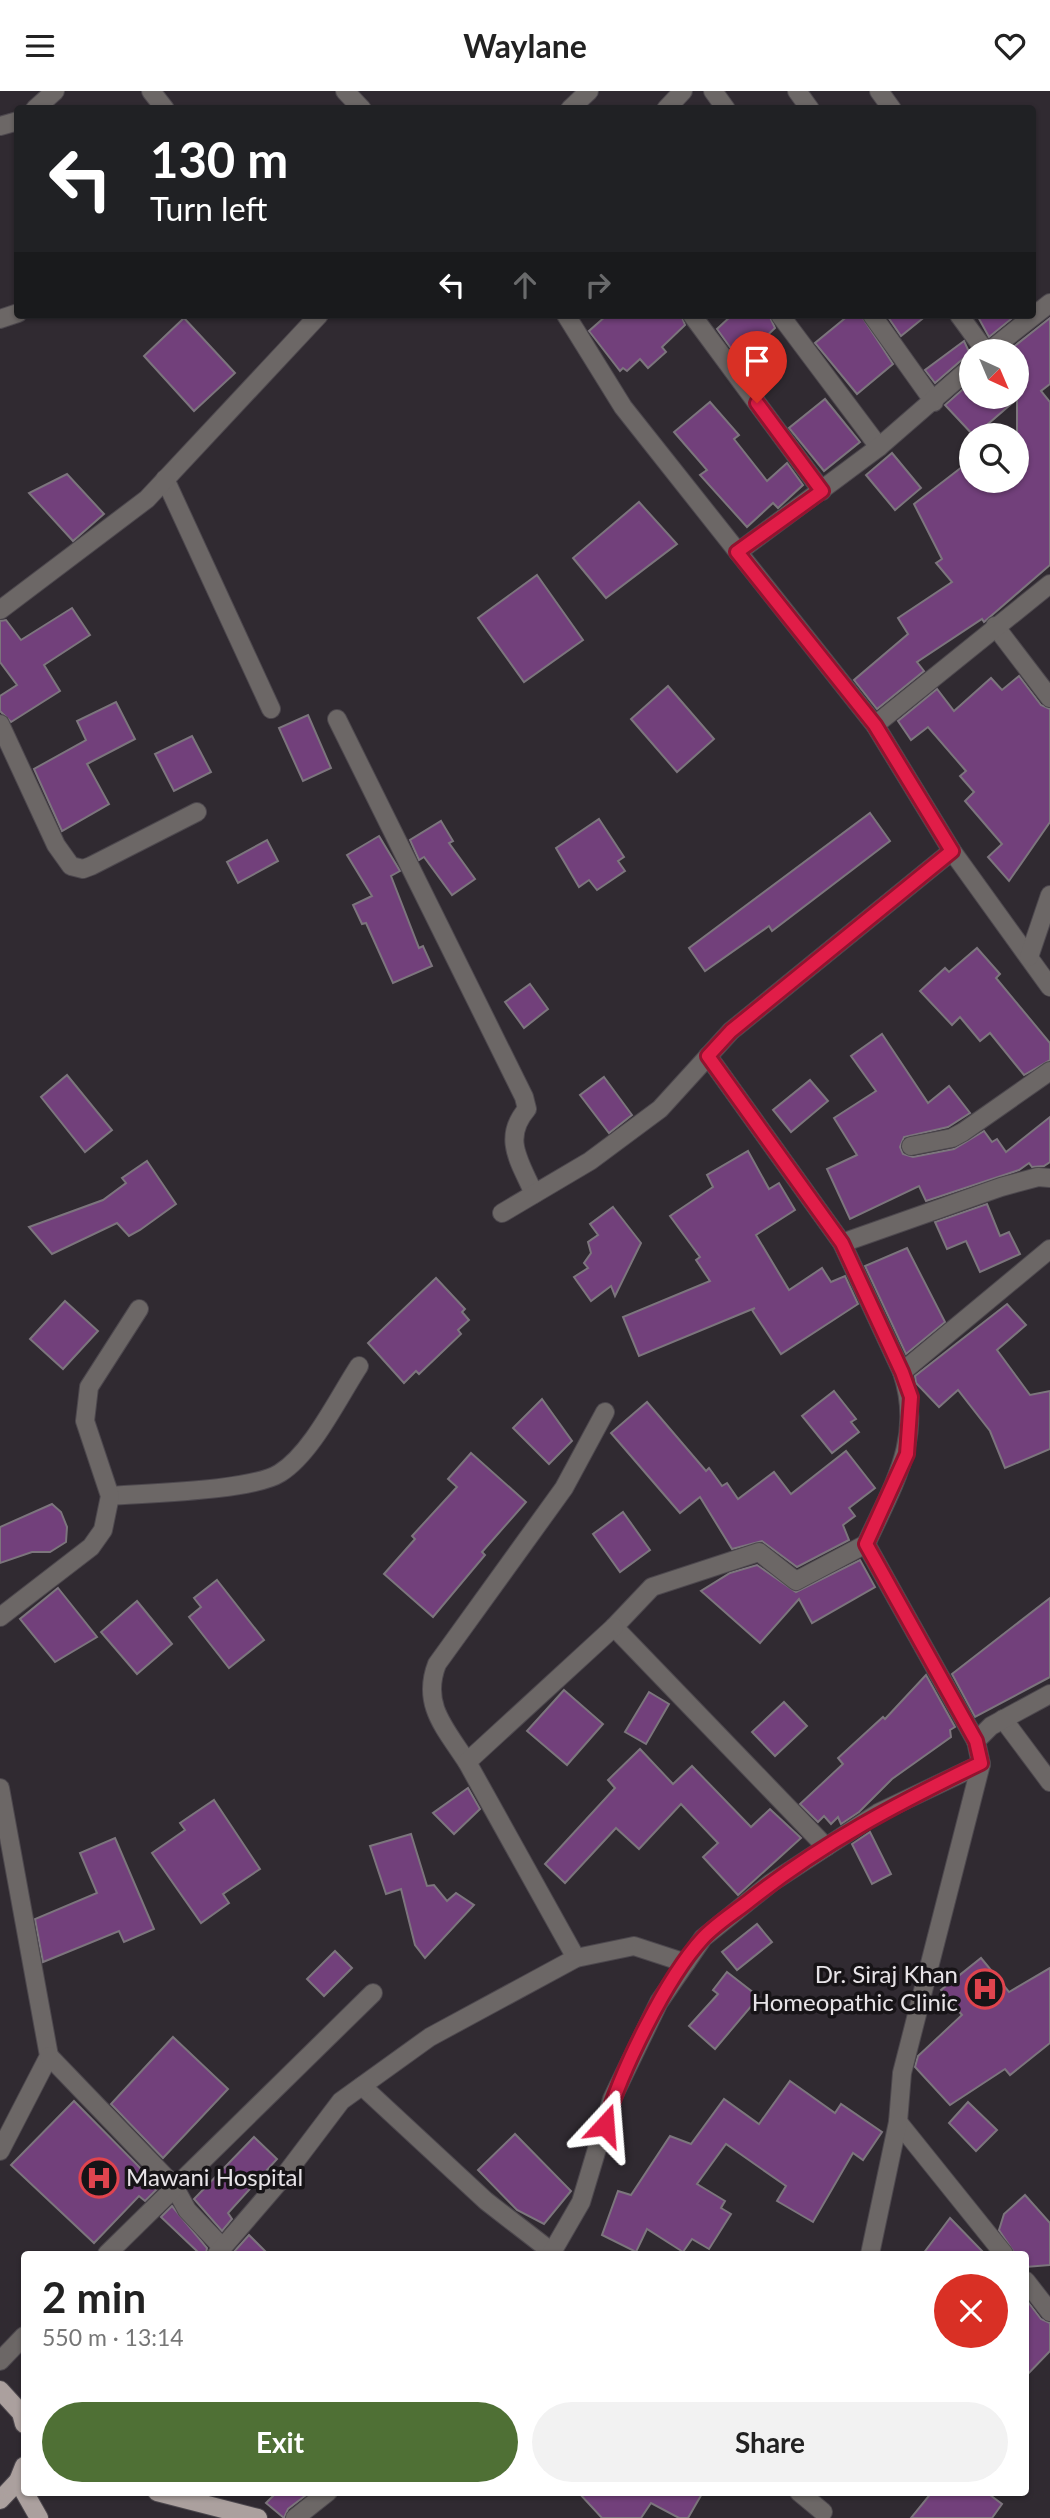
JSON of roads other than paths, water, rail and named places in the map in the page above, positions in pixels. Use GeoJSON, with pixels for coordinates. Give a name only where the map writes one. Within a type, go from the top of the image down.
{"type":"FeatureCollection","features":[{"type":"Feature","properties":{"kind":"main road"},"geometry":{"type":"LineString","coordinates":[[0,2390],[21,2413]]}},
{"type":"Feature","properties":{"kind":"main road"},"geometry":{"type":"LineString","coordinates":[[0,2501],[21,2474]]}},
{"type":"Feature","properties":{"kind":"main road"},"geometry":{"type":"LineString","coordinates":[[30,2496],[39,2518]]}},
{"type":"Feature","properties":{"kind":"main road"},"geometry":{"type":"LineString","coordinates":[[173,2496],[258,2518]]}},
{"type":"Feature","properties":{"kind":"street"},"geometry":{"type":"LineString","coordinates":[[39,105],[55,91]]}},
{"type":"Feature","properties":{"kind":"street"},"geometry":{"type":"LineString","coordinates":[[151,91],[162,105]]}},
{"type":"Feature","properties":{"kind":"street"},"geometry":{"type":"LineString","coordinates":[[345,91],[358,105]]}},
{"type":"Feature","properties":{"kind":"street"},"geometry":{"type":"LineString","coordinates":[[574,105],[589,91]]}},
{"type":"Feature","properties":{"kind":"street"},"geometry":{"type":"LineString","coordinates":[[670,105],[683,91]]}},
{"type":"Feature","properties":{"kind":"street"},"geometry":{"type":"LineString","coordinates":[[878,91],[889,105]]}},
{"type":"Feature","properties":{"kind":"street"},"geometry":{"type":"LineString","coordinates":[[0,610],[146,499],[315,319]]}},
{"type":"Feature","properties":{"kind":"street"},"geometry":{"type":"LineString","coordinates":[[568,319],[622,407],[875,725],[952,851],[1050,987]]}},
{"type":"Feature","properties":{"kind":"street"},"geometry":{"type":"LineString","coordinates":[[695,319],[822,491]]}},
{"type":"Feature","properties":{"kind":"street"},"geometry":{"type":"LineString","coordinates":[[782,319],[879,447]]}},
{"type":"Feature","properties":{"kind":"street"},"geometry":{"type":"LineString","coordinates":[[875,319],[934,402]]}},
{"type":"Feature","properties":{"kind":"street"},"geometry":{"type":"LineString","coordinates":[[963,319],[978,339]]}},
{"type":"Feature","properties":{"kind":"street"},"geometry":{"type":"LineString","coordinates":[[1004,339],[1029,319]]}},
{"type":"Feature","properties":{"kind":"street"},"geometry":{"type":"LineString","coordinates":[[737,552],[879,447],[959,378]]}},
{"type":"Feature","properties":{"kind":"street"},"geometry":{"type":"LineString","coordinates":[[165,479],[271,709]]}},
{"type":"Feature","properties":{"kind":"street"},"geometry":{"type":"LineString","coordinates":[[875,725],[1050,584]]}},
{"type":"Feature","properties":{"kind":"street"},"geometry":{"type":"LineString","coordinates":[[995,627],[1050,698]]}},
{"type":"Feature","properties":{"kind":"street"},"geometry":{"type":"LineString","coordinates":[[337,719],[524,1097],[527,1109],[513,1129],[512,1139],[534,1194]]}},
{"type":"Feature","properties":{"kind":"street"},"geometry":{"type":"LineString","coordinates":[[0,724],[56,845],[71,866],[83,869],[91,866],[197,812]]}},
{"type":"Feature","properties":{"kind":"street"},"geometry":{"type":"LineString","coordinates":[[502,1213],[590,1161],[660,1109],[731,1031],[952,851]]}},
{"type":"Feature","properties":{"kind":"street"},"geometry":{"type":"LineString","coordinates":[[1029,957],[1050,895]]}},
{"type":"Feature","properties":{"kind":"street"},"geometry":{"type":"LineString","coordinates":[[467,1762],[614,1627],[652,1587],[758,1552],[796,1581],[866,1544],[907,1454],[911,1397],[842,1243],[708,1056]]}},
{"type":"Feature","properties":{"kind":"street"},"geometry":{"type":"LineString","coordinates":[[911,1146],[963,1132],[1050,1071]]}},
{"type":"Feature","properties":{"kind":"street"},"geometry":{"type":"LineString","coordinates":[[842,1243],[1001,1187],[1038,1177],[1050,1178]]}},
{"type":"Feature","properties":{"kind":"street"},"geometry":{"type":"LineString","coordinates":[[902,1372],[1050,1249]]}},
{"type":"Feature","properties":{"kind":"street"},"geometry":{"type":"LineString","coordinates":[[0,1617],[99,1539],[108,1514],[110,1496],[85,1421],[85,1401],[89,1387],[139,1309]]}},
{"type":"Feature","properties":{"kind":"street"},"geometry":{"type":"LineString","coordinates":[[110,1496],[253,1483],[279,1474],[305,1449],[359,1366]]}},
{"type":"Feature","properties":{"kind":"street"},"geometry":{"type":"LineString","coordinates":[[576,1958],[467,1762],[432,1706],[430,1691],[437,1664],[564,1487],[605,1412]]}},
{"type":"Feature","properties":{"kind":"street"},"geometry":{"type":"LineString","coordinates":[[866,1544],[976,1741],[981,1763],[902,2073],[898,2122],[871,2251]]}},
{"type":"Feature","properties":{"kind":"street"},"geometry":{"type":"LineString","coordinates":[[614,1627],[826,1847]]}},
{"type":"Feature","properties":{"kind":"street"},"geometry":{"type":"LineString","coordinates":[[976,1741],[991,1725],[1050,1694]]}},
{"type":"Feature","properties":{"kind":"street"},"geometry":{"type":"LineString","coordinates":[[1003,1719],[1050,1782]]}},
{"type":"Feature","properties":{"kind":"street"},"geometry":{"type":"LineString","coordinates":[[552,2251],[581,2203],[612,2099],[659,2002],[703,1938],[771,1883],[878,1813],[981,1763]]}},
{"type":"Feature","properties":{"kind":"street"},"geometry":{"type":"LineString","coordinates":[[0,1788],[49,2056],[174,2186],[187,2210],[220,2251],[285,2175],[341,2101],[430,2037],[576,1958],[634,1946],[686,1963]]}},
{"type":"Feature","properties":{"kind":"street"},"geometry":{"type":"LineString","coordinates":[[110,2251],[373,1993]]}},
{"type":"Feature","properties":{"kind":"street"},"geometry":{"type":"LineString","coordinates":[[0,2151],[49,2056]]}},
{"type":"Feature","properties":{"kind":"street"},"geometry":{"type":"LineString","coordinates":[[362,2086],[486,2201],[548,2251]]}},
{"type":"Feature","properties":{"kind":"street"},"geometry":{"type":"LineString","coordinates":[[898,2122],[1002,2251]]}},
{"type":"Feature","properties":{"kind":"street"},"geometry":{"type":"LineString","coordinates":[[1029,2285],[1050,2312]]}},
{"type":"Feature","properties":{"kind":"street"},"geometry":{"type":"LineString","coordinates":[[0,2361],[21,2339]]}},
{"type":"Feature","properties":{"kind":"street"},"geometry":{"type":"LineString","coordinates":[[295,2518],[323,2496]]}},
{"type":"Feature","properties":{"kind":"street"},"geometry":{"type":"LineString","coordinates":[[803,2496],[823,2515]]}},
{"type":"Feature","properties":{"kind":"street"},"geometry":{"type":"LineString","coordinates":[[823,2515],[827,2496]]}},
{"type":"Feature","properties":{"kind":"place","name":"Dr. Siraj Khan Homeopathic Clinic"},"geometry":{"type":"Point","coordinates":[985,1989]}},
{"type":"Feature","properties":{"kind":"place","name":"Mawani Hospital"},"geometry":{"type":"Point","coordinates":[99,2178]}}]}
